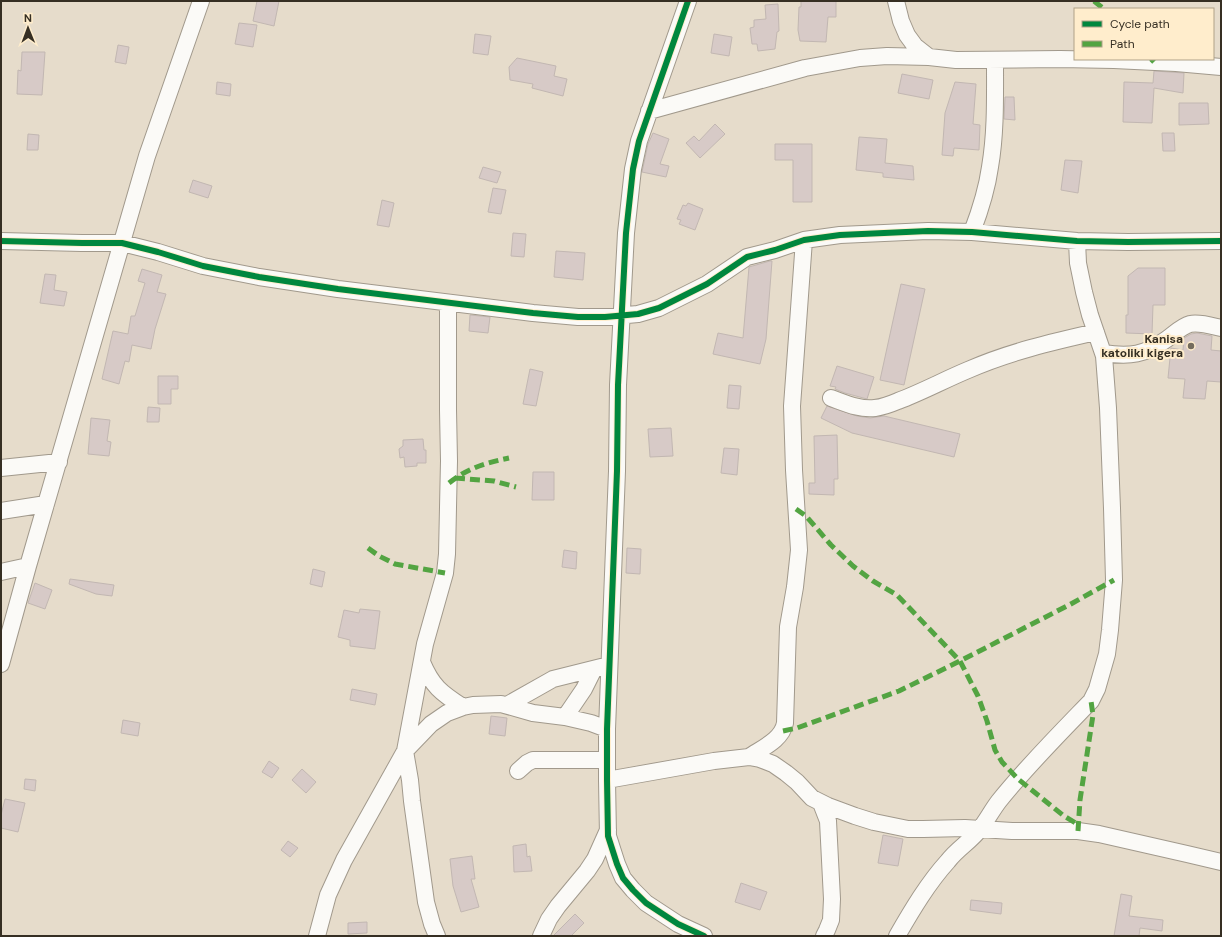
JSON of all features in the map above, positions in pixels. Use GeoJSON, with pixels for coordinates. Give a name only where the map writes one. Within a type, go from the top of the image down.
{"type":"FeatureCollection","features":[{"type":"Feature","properties":{"kind":"street"},"geometry":{"type":"LineString","coordinates":[[1,664],[147,156],[201,1]]}},
{"type":"Feature","properties":{"kind":"street"},"geometry":{"type":"LineString","coordinates":[[688,1],[639,141],[633,169],[626,233],[618,385],[617,471],[602,667],[607,729],[608,830],[610,843],[622,878],[646,903],[678,924],[704,936]]}},
{"type":"Feature","properties":{"kind":"street"},"geometry":{"type":"LineString","coordinates":[[896,1],[901,21],[907,35],[916,46],[930,57]]}},
{"type":"Feature","properties":{"kind":"street"},"geometry":{"type":"LineString","coordinates":[[649,111],[805,68],[860,58],[887,56],[930,57],[956,60],[1074,59]]}},
{"type":"Feature","properties":{"kind":"street"},"geometry":{"type":"LineString","coordinates":[[972,232],[983,201],[990,168],[995,113],[995,60]]}},
{"type":"Feature","properties":{"kind":"street"},"geometry":{"type":"LineString","coordinates":[[1114,60],[1221,67]]}},
{"type":"Feature","properties":{"kind":"street"},"geometry":{"type":"LineString","coordinates":[[1,241],[122,243],[203,266],[259,277],[532,314],[578,317],[621,317],[659,308],[707,284],[747,257],[775,250],[804,240],[840,235],[928,231],[972,232],[1078,241],[1221,241]]}},
{"type":"Feature","properties":{"kind":"street"},"geometry":{"type":"LineString","coordinates":[[749,757],[780,735],[785,723],[788,627],[796,580],[799,550],[792,406],[804,240]]}},
{"type":"Feature","properties":{"kind":"street"},"geometry":{"type":"LineString","coordinates":[[896,936],[941,868],[970,840],[990,812],[1050,743],[1092,701],[1107,654],[1114,580],[1111,456],[1106,376],[1103,353],[1084,292],[1078,263],[1078,241]]}},
{"type":"Feature","properties":{"kind":"street"},"geometry":{"type":"LineString","coordinates":[[437,936],[426,902],[405,751],[430,626],[445,573],[448,546],[448,303]]}},
{"type":"Feature","properties":{"kind":"street"},"geometry":{"type":"LineString","coordinates":[[1103,353],[1120,356],[1140,353],[1157,346],[1184,326],[1190,324],[1221,328]]}},
{"type":"Feature","properties":{"kind":"street"},"geometry":{"type":"LineString","coordinates":[[831,398],[861,408],[880,407],[913,395],[967,370],[998,358],[1055,341],[1096,332]]}},
{"type":"Feature","properties":{"kind":"street"},"geometry":{"type":"LineString","coordinates":[[1,468],[59,462]]}},
{"type":"Feature","properties":{"kind":"street"},"geometry":{"type":"LineString","coordinates":[[1,511],[46,504]]}},
{"type":"Feature","properties":{"kind":"street"},"geometry":{"type":"LineString","coordinates":[[1,572],[28,566]]}},
{"type":"Feature","properties":{"kind":"street"},"geometry":{"type":"LineString","coordinates":[[422,662],[428,676],[435,685],[445,695],[463,707]]}},
{"type":"Feature","properties":{"kind":"street"},"geometry":{"type":"LineString","coordinates":[[507,705],[554,679],[602,667]]}},
{"type":"Feature","properties":{"kind":"street"},"geometry":{"type":"LineString","coordinates":[[565,717],[584,689],[602,667]]}},
{"type":"Feature","properties":{"kind":"street"},"geometry":{"type":"LineString","coordinates":[[317,936],[328,895],[344,860],[405,751],[431,724],[447,713],[463,707],[487,704],[507,705],[533,713],[565,717],[591,723],[607,729]]}},
{"type":"Feature","properties":{"kind":"street"},"geometry":{"type":"LineString","coordinates":[[608,780],[714,761],[749,757],[773,764],[792,778],[812,798],[821,803],[874,822],[908,829],[923,830],[980,828],[1012,831],[1078,831],[1106,835],[1221,862]]}},
{"type":"Feature","properties":{"kind":"street"},"geometry":{"type":"LineString","coordinates":[[518,771],[526,763],[533,760],[607,760]]}},
{"type":"Feature","properties":{"kind":"street"},"geometry":{"type":"LineString","coordinates":[[821,803],[828,821],[832,899],[830,920],[824,936]]}},
{"type":"Feature","properties":{"kind":"street"},"geometry":{"type":"LineString","coordinates":[[541,936],[558,906],[587,871],[608,830]]}},
{"type":"Feature","properties":{"kind":"building"},"geometry":{"type":"Polygon","coordinates":[[[257,1],[279,1],[274,26],[253,21],[257,1]]]}},
{"type":"Feature","properties":{"kind":"building"},"geometry":{"type":"Polygon","coordinates":[[[801,1],[836,1],[836,17],[828,17],[826,42],[800,41],[798,30],[799,7],[801,7],[801,1]]]}},
{"type":"Feature","properties":{"kind":"building"},"geometry":{"type":"Polygon","coordinates":[[[778,4],[779,31],[777,32],[775,49],[758,51],[757,44],[752,44],[750,28],[754,27],[754,20],[766,19],[765,5],[778,4]]]}},
{"type":"Feature","properties":{"kind":"building"},"geometry":{"type":"Polygon","coordinates":[[[239,23],[257,25],[253,47],[235,44],[239,23]]]}},
{"type":"Feature","properties":{"kind":"building"},"geometry":{"type":"Polygon","coordinates":[[[475,34],[491,36],[488,55],[473,53],[475,34]]]}},
{"type":"Feature","properties":{"kind":"building"},"geometry":{"type":"Polygon","coordinates":[[[714,34],[732,37],[729,56],[711,53],[714,34]]]}},
{"type":"Feature","properties":{"kind":"building"},"geometry":{"type":"Polygon","coordinates":[[[118,45],[129,47],[126,64],[115,62],[118,45]]]}},
{"type":"Feature","properties":{"kind":"building"},"geometry":{"type":"Polygon","coordinates":[[[22,52],[45,52],[42,95],[17,94],[18,70],[21,71],[22,52]]]}},
{"type":"Feature","properties":{"kind":"building"},"geometry":{"type":"Polygon","coordinates":[[[517,58],[556,66],[554,76],[567,79],[563,96],[532,88],[533,84],[510,80],[509,67],[517,58]]]}},
{"type":"Feature","properties":{"kind":"building"},"geometry":{"type":"Polygon","coordinates":[[[1154,71],[1184,73],[1183,93],[1154,88],[1152,123],[1123,122],[1124,82],[1153,83],[1154,71]]]}},
{"type":"Feature","properties":{"kind":"building"},"geometry":{"type":"Polygon","coordinates":[[[902,74],[933,80],[929,99],[898,93],[902,74]]]}},
{"type":"Feature","properties":{"kind":"building"},"geometry":{"type":"Polygon","coordinates":[[[217,82],[231,84],[230,96],[216,94],[217,82]]]}},
{"type":"Feature","properties":{"kind":"building"},"geometry":{"type":"Polygon","coordinates":[[[955,82],[976,84],[973,124],[980,125],[979,150],[954,148],[953,156],[942,155],[945,113],[955,82]]]}},
{"type":"Feature","properties":{"kind":"building"},"geometry":{"type":"Polygon","coordinates":[[[1005,97],[1014,97],[1015,120],[1004,119],[1005,97]]]}},
{"type":"Feature","properties":{"kind":"building"},"geometry":{"type":"Polygon","coordinates":[[[1179,103],[1208,103],[1209,124],[1179,125],[1179,103]]]}},
{"type":"Feature","properties":{"kind":"building"},"geometry":{"type":"Polygon","coordinates":[[[715,124],[725,134],[700,158],[686,143],[694,136],[699,141],[715,124]]]}},
{"type":"Feature","properties":{"kind":"building"},"geometry":{"type":"Polygon","coordinates":[[[653,133],[669,139],[660,164],[669,166],[666,177],[642,172],[648,144],[653,133]]]}},
{"type":"Feature","properties":{"kind":"building"},"geometry":{"type":"Polygon","coordinates":[[[1162,133],[1174,133],[1175,151],[1163,151],[1162,133]]]}},
{"type":"Feature","properties":{"kind":"building"},"geometry":{"type":"Polygon","coordinates":[[[28,134],[39,135],[38,150],[27,150],[28,134]]]}},
{"type":"Feature","properties":{"kind":"building"},"geometry":{"type":"Polygon","coordinates":[[[859,137],[887,139],[885,163],[913,166],[914,180],[883,177],[883,173],[856,170],[859,137]]]}},
{"type":"Feature","properties":{"kind":"building"},"geometry":{"type":"Polygon","coordinates":[[[775,144],[812,144],[812,202],[793,202],[793,160],[775,160],[775,144]]]}},
{"type":"Feature","properties":{"kind":"building"},"geometry":{"type":"Polygon","coordinates":[[[1065,160],[1082,161],[1078,193],[1061,190],[1065,160]]]}},
{"type":"Feature","properties":{"kind":"building"},"geometry":{"type":"Polygon","coordinates":[[[483,167],[501,172],[497,183],[479,178],[483,167]]]}},
{"type":"Feature","properties":{"kind":"building"},"geometry":{"type":"Polygon","coordinates":[[[193,180],[212,186],[208,198],[189,192],[193,180]]]}},
{"type":"Feature","properties":{"kind":"building"},"geometry":{"type":"Polygon","coordinates":[[[493,188],[506,190],[501,214],[488,212],[493,188]]]}},
{"type":"Feature","properties":{"kind":"building"},"geometry":{"type":"Polygon","coordinates":[[[382,200],[394,203],[389,227],[377,225],[382,200]]]}},
{"type":"Feature","properties":{"kind":"building"},"geometry":{"type":"Polygon","coordinates":[[[688,203],[703,209],[695,230],[679,224],[681,220],[677,219],[683,205],[686,206],[688,203]]]}},
{"type":"Feature","properties":{"kind":"building"},"geometry":{"type":"Polygon","coordinates":[[[513,233],[526,234],[524,257],[511,256],[513,233]]]}},
{"type":"Feature","properties":{"kind":"building"},"geometry":{"type":"Polygon","coordinates":[[[556,251],[585,253],[583,280],[554,277],[556,251]]]}},
{"type":"Feature","properties":{"kind":"building"},"geometry":{"type":"Polygon","coordinates":[[[772,261],[766,339],[760,364],[713,354],[718,333],[743,338],[749,267],[772,261]]]}},
{"type":"Feature","properties":{"kind":"building"},"geometry":{"type":"Polygon","coordinates":[[[1138,268],[1165,268],[1165,305],[1153,305],[1152,334],[1126,333],[1126,315],[1128,315],[1128,276],[1138,268]]]}},
{"type":"Feature","properties":{"kind":"building"},"geometry":{"type":"Polygon","coordinates":[[[142,269],[162,275],[157,292],[166,294],[155,329],[151,349],[132,345],[129,362],[125,361],[119,384],[102,379],[113,331],[128,334],[131,316],[135,316],[145,283],[138,281],[142,269]]]}},
{"type":"Feature","properties":{"kind":"building"},"geometry":{"type":"Polygon","coordinates":[[[45,274],[56,275],[54,290],[67,292],[64,306],[40,303],[45,274]]]}},
{"type":"Feature","properties":{"kind":"building"},"geometry":{"type":"Polygon","coordinates":[[[901,284],[925,289],[904,385],[880,380],[901,284]]]}},
{"type":"Feature","properties":{"kind":"building"},"geometry":{"type":"Polygon","coordinates":[[[470,315],[490,317],[488,333],[469,331],[470,315]]]}},
{"type":"Feature","properties":{"kind":"building"},"geometry":{"type":"Polygon","coordinates":[[[1197,333],[1212,336],[1211,350],[1221,351],[1221,382],[1207,381],[1205,399],[1183,398],[1185,379],[1168,378],[1171,348],[1183,350],[1184,338],[1191,334],[1197,333]]]}},
{"type":"Feature","properties":{"kind":"building"},"geometry":{"type":"Polygon","coordinates":[[[837,366],[874,377],[867,399],[845,393],[835,389],[836,387],[830,386],[837,366]]]}},
{"type":"Feature","properties":{"kind":"building"},"geometry":{"type":"Polygon","coordinates":[[[530,369],[543,372],[536,406],[523,404],[530,369]]]}},
{"type":"Feature","properties":{"kind":"building"},"geometry":{"type":"Polygon","coordinates":[[[158,376],[178,376],[178,389],[171,389],[171,404],[158,404],[158,376]]]}},
{"type":"Feature","properties":{"kind":"building"},"geometry":{"type":"Polygon","coordinates":[[[729,385],[741,386],[739,409],[727,408],[729,385]]]}},
{"type":"Feature","properties":{"kind":"building"},"geometry":{"type":"Polygon","coordinates":[[[827,406],[857,416],[870,418],[884,416],[960,434],[954,457],[852,433],[821,418],[827,406]]]}},
{"type":"Feature","properties":{"kind":"building"},"geometry":{"type":"Polygon","coordinates":[[[148,407],[160,408],[159,422],[147,422],[148,407]]]}},
{"type":"Feature","properties":{"kind":"building"},"geometry":{"type":"Polygon","coordinates":[[[91,418],[110,420],[107,441],[111,442],[109,456],[88,454],[91,418]]]}},
{"type":"Feature","properties":{"kind":"building"},"geometry":{"type":"Polygon","coordinates":[[[671,428],[673,456],[650,457],[648,429],[671,428]]]}},
{"type":"Feature","properties":{"kind":"building"},"geometry":{"type":"Polygon","coordinates":[[[837,435],[838,479],[834,479],[834,495],[809,494],[809,483],[815,483],[814,436],[837,435]]]}},
{"type":"Feature","properties":{"kind":"building"},"geometry":{"type":"Polygon","coordinates":[[[423,439],[424,450],[426,450],[426,463],[417,463],[417,466],[405,467],[404,457],[400,458],[399,449],[403,446],[403,440],[423,439]]]}},
{"type":"Feature","properties":{"kind":"building"},"geometry":{"type":"Polygon","coordinates":[[[724,448],[739,449],[737,475],[721,473],[724,448]]]}},
{"type":"Feature","properties":{"kind":"building"},"geometry":{"type":"Polygon","coordinates":[[[533,472],[554,472],[554,500],[532,500],[533,472]]]}},
{"type":"Feature","properties":{"kind":"building"},"geometry":{"type":"Polygon","coordinates":[[[627,548],[641,549],[640,574],[626,573],[627,548]]]}},
{"type":"Feature","properties":{"kind":"building"},"geometry":{"type":"Polygon","coordinates":[[[564,550],[577,552],[576,569],[562,567],[564,550]]]}},
{"type":"Feature","properties":{"kind":"building"},"geometry":{"type":"Polygon","coordinates":[[[313,569],[325,572],[322,587],[310,584],[313,569]]]}},
{"type":"Feature","properties":{"kind":"building"},"geometry":{"type":"Polygon","coordinates":[[[70,579],[114,585],[112,596],[96,594],[69,584],[70,579]]]}},
{"type":"Feature","properties":{"kind":"building"},"geometry":{"type":"Polygon","coordinates":[[[35,583],[52,590],[45,609],[28,603],[35,583]]]}},
{"type":"Feature","properties":{"kind":"building"},"geometry":{"type":"Polygon","coordinates":[[[360,609],[380,611],[375,649],[350,646],[350,640],[338,637],[344,610],[359,613],[360,609]]]}},
{"type":"Feature","properties":{"kind":"building"},"geometry":{"type":"Polygon","coordinates":[[[352,689],[377,694],[375,705],[350,700],[352,689]]]}},
{"type":"Feature","properties":{"kind":"building"},"geometry":{"type":"Polygon","coordinates":[[[491,716],[507,718],[505,736],[489,734],[491,716]]]}},
{"type":"Feature","properties":{"kind":"building"},"geometry":{"type":"Polygon","coordinates":[[[123,720],[140,723],[138,736],[121,733],[123,720]]]}},
{"type":"Feature","properties":{"kind":"building"},"geometry":{"type":"Polygon","coordinates":[[[269,761],[279,768],[272,778],[262,772],[269,761]]]}},
{"type":"Feature","properties":{"kind":"building"},"geometry":{"type":"Polygon","coordinates":[[[302,769],[316,782],[306,793],[292,780],[302,769]]]}},
{"type":"Feature","properties":{"kind":"building"},"geometry":{"type":"Polygon","coordinates":[[[25,779],[36,780],[35,791],[24,789],[25,779]]]}},
{"type":"Feature","properties":{"kind":"building"},"geometry":{"type":"Polygon","coordinates":[[[5,799],[25,803],[18,832],[1,828],[1,815],[5,799]]]}},
{"type":"Feature","properties":{"kind":"building"},"geometry":{"type":"Polygon","coordinates":[[[883,835],[903,839],[898,866],[878,863],[883,835]]]}},
{"type":"Feature","properties":{"kind":"building"},"geometry":{"type":"Polygon","coordinates":[[[288,841],[298,848],[290,857],[281,850],[288,841]]]}},
{"type":"Feature","properties":{"kind":"building"},"geometry":{"type":"Polygon","coordinates":[[[526,844],[527,857],[530,856],[532,871],[514,872],[513,846],[526,844]]]}},
{"type":"Feature","properties":{"kind":"building"},"geometry":{"type":"Polygon","coordinates":[[[472,856],[475,879],[471,879],[479,907],[461,912],[453,886],[450,859],[472,856]]]}},
{"type":"Feature","properties":{"kind":"building"},"geometry":{"type":"Polygon","coordinates":[[[741,883],[767,892],[760,910],[735,902],[741,883]]]}},
{"type":"Feature","properties":{"kind":"building"},"geometry":{"type":"Polygon","coordinates":[[[1121,894],[1132,896],[1129,916],[1163,920],[1162,931],[1140,928],[1139,936],[1114,936],[1121,894]]]}},
{"type":"Feature","properties":{"kind":"building"},"geometry":{"type":"Polygon","coordinates":[[[971,900],[1002,903],[1001,914],[970,910],[971,900]]]}},
{"type":"Feature","properties":{"kind":"building"},"geometry":{"type":"Polygon","coordinates":[[[575,914],[584,923],[571,936],[553,936],[575,914]]]}},
{"type":"Feature","properties":{"kind":"building"},"geometry":{"type":"Polygon","coordinates":[[[367,922],[367,933],[348,934],[348,923],[367,922]]]}},
{"type":"Feature","properties":{"kind":"marked path"},"geometry":{"type":"LineString","coordinates":[[1094,1],[1103,8]]}},
{"type":"Feature","properties":{"kind":"marked path"},"geometry":{"type":"LineString","coordinates":[[449,483],[463,473],[477,467],[509,458]]}},
{"type":"Feature","properties":{"kind":"marked path"},"geometry":{"type":"LineString","coordinates":[[455,478],[494,481],[516,487]]}},
{"type":"Feature","properties":{"kind":"marked path"},"geometry":{"type":"LineString","coordinates":[[796,509],[806,516],[831,545],[853,566],[873,581],[897,595],[960,661],[978,696],[995,750],[1002,762],[1018,779],[1064,816],[1079,825]]}},
{"type":"Feature","properties":{"kind":"marked path"},"geometry":{"type":"LineString","coordinates":[[368,548],[379,556],[395,564],[445,573]]}},
{"type":"Feature","properties":{"kind":"marked path"},"geometry":{"type":"LineString","coordinates":[[783,731],[797,728],[899,691],[1069,605],[1114,580]]}},
{"type":"Feature","properties":{"kind":"marked path"},"geometry":{"type":"LineString","coordinates":[[1078,831],[1080,800],[1093,715],[1091,701]]}},
{"type":"Feature","properties":{"kind":"cycle path"},"geometry":{"type":"LineString","coordinates":[[688,1],[639,141],[633,169],[626,233],[618,385],[617,471],[607,729],[607,780],[608,836],[623,878],[646,903],[678,924],[704,936]]}},
{"type":"Feature","properties":{"kind":"cycle path"},"geometry":{"type":"LineString","coordinates":[[1,241],[122,243],[203,266],[259,277],[338,289],[533,313],[578,317],[605,317],[638,314],[659,308],[707,284],[747,257],[775,250],[804,240],[840,235],[928,231],[972,232],[1077,241],[1221,241]]}},
{"type":"Feature","properties":{"kind":"place","name":"Kanisa katoliki kigera"},"geometry":{"type":"Point","coordinates":[1191,346]}}]}
